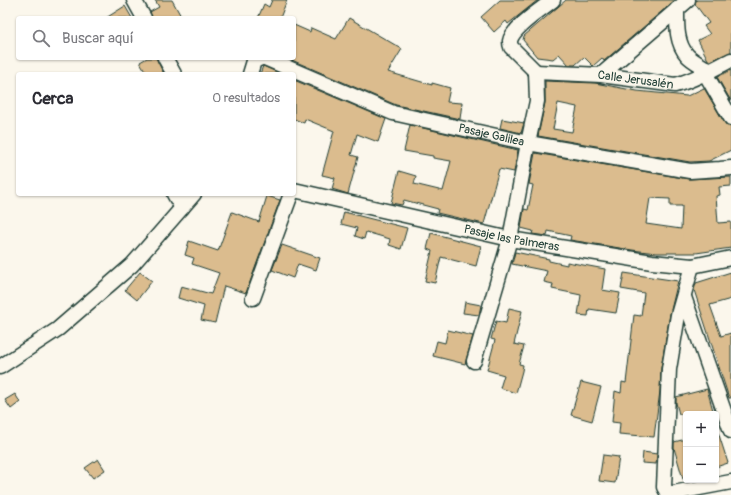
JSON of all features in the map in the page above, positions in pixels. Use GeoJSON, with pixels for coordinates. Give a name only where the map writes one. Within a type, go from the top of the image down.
{"type":"FeatureCollection","features":[{"type":"Feature","properties":{"kind":"street"},"geometry":{"type":"LineString","coordinates":[[134,0],[143,16]]}},
{"type":"Feature","properties":{"kind":"street"},"geometry":{"type":"LineString","coordinates":[[474,361],[510,239],[537,101],[536,72],[511,47],[510,42],[512,36],[517,30],[553,0]]}},
{"type":"Feature","properties":{"kind":"street"},"geometry":{"type":"LineString","coordinates":[[601,75],[688,0]]}},
{"type":"Feature","properties":{"kind":"street"},"geometry":{"type":"LineString","coordinates":[[676,10],[677,32],[683,50],[687,56],[708,72],[731,118]]}},
{"type":"Feature","properties":{"kind":"street"},"geometry":{"type":"LineString","coordinates":[[166,60],[173,72]]}},
{"type":"Feature","properties":{"kind":"street","name":"Pasaje Galilea"},"geometry":{"type":"LineString","coordinates":[[250,72],[254,61],[256,60]]}},
{"type":"Feature","properties":{"kind":"street","name":"Pasaje Galilea"},"geometry":{"type":"LineString","coordinates":[[270,60],[393,113],[528,143],[690,171],[731,168]]}},
{"type":"Feature","properties":{"kind":"street","name":"Calle Jerusalén"},"geometry":{"type":"LineString","coordinates":[[536,72],[601,75],[675,85],[708,72],[731,60]]}},
{"type":"Feature","properties":{"kind":"street","name":"Pasaje las Palmeras"},"geometry":{"type":"LineString","coordinates":[[296,190],[510,239],[652,262],[692,266],[731,258]]}},
{"type":"Feature","properties":{"kind":"street"},"geometry":{"type":"LineString","coordinates":[[175,196],[182,208]]}},
{"type":"Feature","properties":{"kind":"street"},"geometry":{"type":"LineString","coordinates":[[0,367],[58,329],[132,265],[192,196]]}},
{"type":"Feature","properties":{"kind":"street"},"geometry":{"type":"LineString","coordinates":[[253,298],[290,196]]}},
{"type":"Feature","properties":{"kind":"street"},"geometry":{"type":"LineString","coordinates":[[692,266],[678,315],[669,369],[664,487],[668,494],[695,492],[731,482]]}},
{"type":"Feature","properties":{"kind":"street"},"geometry":{"type":"LineString","coordinates":[[684,297],[731,431]]}},
{"type":"Feature","properties":{"kind":"building"},"geometry":{"type":"Polygon","coordinates":[[[155,0],[172,0],[181,16],[151,16],[150,12],[159,7],[155,0]]]}},
{"type":"Feature","properties":{"kind":"building"},"geometry":{"type":"Polygon","coordinates":[[[272,0],[287,0],[281,16],[259,16],[264,4],[269,7],[272,0]]]}},
{"type":"Feature","properties":{"kind":"building"},"geometry":{"type":"Polygon","coordinates":[[[500,0],[538,0],[508,24],[506,21],[494,32],[481,17],[500,0]]]}},
{"type":"Feature","properties":{"kind":"building"},"geometry":{"type":"Polygon","coordinates":[[[566,0],[675,0],[604,61],[602,58],[593,66],[584,57],[575,65],[569,65],[559,54],[553,59],[537,57],[523,40],[524,36],[566,0]]]}},
{"type":"Feature","properties":{"kind":"building"},"geometry":{"type":"Polygon","coordinates":[[[696,0],[731,0],[731,52],[710,61],[708,60],[698,40],[710,34],[704,26],[709,23],[695,4],[696,0]]]}},
{"type":"Feature","properties":{"kind":"building"},"geometry":{"type":"Polygon","coordinates":[[[125,6],[131,16],[109,16],[125,6]]]}},
{"type":"Feature","properties":{"kind":"building"},"geometry":{"type":"Polygon","coordinates":[[[349,18],[402,49],[388,72],[432,85],[432,83],[450,88],[447,102],[462,103],[460,119],[396,105],[292,60],[296,60],[296,26],[310,32],[311,28],[336,39],[349,18]]]}},
{"type":"Feature","properties":{"kind":"building"},"geometry":{"type":"Polygon","coordinates":[[[144,60],[157,60],[163,72],[146,72],[140,62],[144,60]]]}},
{"type":"Feature","properties":{"kind":"building"},"geometry":{"type":"Polygon","coordinates":[[[263,66],[276,72],[261,72],[263,66]]]}},
{"type":"Feature","properties":{"kind":"building"},"geometry":{"type":"Polygon","coordinates":[[[731,70],[731,101],[717,77],[731,70]]]}},
{"type":"Feature","properties":{"kind":"building"},"geometry":{"type":"Polygon","coordinates":[[[296,81],[386,119],[378,142],[357,134],[351,155],[358,157],[348,194],[332,189],[335,178],[322,175],[334,131],[305,119],[304,123],[296,120],[296,81]]]}},
{"type":"Feature","properties":{"kind":"building"},"geometry":{"type":"Polygon","coordinates":[[[545,81],[595,83],[637,91],[687,96],[704,88],[724,122],[727,126],[731,126],[731,150],[709,161],[690,162],[538,136],[545,103],[545,81]],[[558,103],[553,129],[572,132],[577,107],[558,103]]]}},
{"type":"Feature","properties":{"kind":"building"},"geometry":{"type":"Polygon","coordinates":[[[502,119],[524,123],[521,133],[500,128],[502,119]]]}},
{"type":"Feature","properties":{"kind":"building"},"geometry":{"type":"Polygon","coordinates":[[[410,125],[518,150],[514,172],[499,169],[484,224],[437,213],[438,209],[404,200],[402,205],[391,203],[399,171],[416,176],[414,184],[443,191],[451,161],[404,151],[410,125]]]}},
{"type":"Feature","properties":{"kind":"building"},"geometry":{"type":"Polygon","coordinates":[[[535,153],[689,179],[731,177],[731,186],[719,187],[720,195],[716,196],[718,223],[731,222],[731,248],[696,253],[656,253],[570,240],[571,236],[548,231],[547,236],[532,234],[533,231],[521,228],[524,209],[528,210],[533,185],[529,184],[535,153]],[[650,198],[646,224],[681,229],[682,206],[670,206],[670,199],[650,198]]]}},
{"type":"Feature","properties":{"kind":"building"},"geometry":{"type":"Polygon","coordinates":[[[267,196],[280,200],[246,293],[224,286],[215,323],[201,320],[204,306],[178,298],[181,286],[211,294],[219,273],[192,264],[194,258],[185,255],[189,241],[218,251],[232,212],[259,222],[267,196]]]}},
{"type":"Feature","properties":{"kind":"building"},"geometry":{"type":"Polygon","coordinates":[[[344,212],[407,228],[401,249],[389,245],[390,239],[366,232],[364,239],[355,236],[357,228],[341,224],[344,212]]]}},
{"type":"Feature","properties":{"kind":"building"},"geometry":{"type":"Polygon","coordinates":[[[431,233],[481,246],[476,266],[441,257],[435,283],[425,281],[432,251],[427,249],[431,233]]]}},
{"type":"Feature","properties":{"kind":"building"},"geometry":{"type":"Polygon","coordinates":[[[282,245],[320,258],[316,270],[298,264],[293,278],[272,270],[282,245]]]}},
{"type":"Feature","properties":{"kind":"building"},"geometry":{"type":"Polygon","coordinates":[[[515,252],[549,259],[549,261],[567,265],[567,262],[605,269],[602,290],[620,293],[616,313],[589,309],[588,316],[578,315],[581,295],[552,289],[553,284],[544,282],[547,271],[512,264],[515,252]]]}},
{"type":"Feature","properties":{"kind":"building"},"geometry":{"type":"Polygon","coordinates":[[[140,272],[152,281],[137,300],[125,290],[140,272]]]}},
{"type":"Feature","properties":{"kind":"building"},"geometry":{"type":"Polygon","coordinates":[[[731,272],[731,299],[710,305],[721,336],[731,333],[731,398],[729,398],[694,290],[696,283],[731,272]]]}},
{"type":"Feature","properties":{"kind":"building"},"geometry":{"type":"Polygon","coordinates":[[[624,273],[678,281],[670,314],[661,368],[660,391],[654,437],[619,434],[620,423],[612,422],[615,391],[621,393],[622,382],[626,383],[634,315],[641,316],[644,293],[621,289],[624,273]]]}},
{"type":"Feature","properties":{"kind":"building"},"geometry":{"type":"Polygon","coordinates":[[[465,302],[481,305],[479,315],[463,313],[465,302]]]}},
{"type":"Feature","properties":{"kind":"building"},"geometry":{"type":"Polygon","coordinates":[[[509,308],[522,311],[514,344],[524,346],[519,364],[523,365],[522,371],[516,393],[500,388],[504,375],[487,370],[495,340],[491,339],[496,321],[506,323],[509,308]]]}},
{"type":"Feature","properties":{"kind":"building"},"geometry":{"type":"Polygon","coordinates":[[[448,330],[473,336],[465,364],[433,356],[437,341],[445,343],[448,330]]]}},
{"type":"Feature","properties":{"kind":"building"},"geometry":{"type":"Polygon","coordinates":[[[581,382],[601,387],[592,421],[571,415],[581,382]]]}},
{"type":"Feature","properties":{"kind":"building"},"geometry":{"type":"Polygon","coordinates":[[[707,389],[713,411],[683,411],[683,414],[679,414],[676,397],[707,389]]]}},
{"type":"Feature","properties":{"kind":"building"},"geometry":{"type":"Polygon","coordinates":[[[15,394],[20,402],[11,409],[5,400],[15,394]]]}},
{"type":"Feature","properties":{"kind":"building"},"geometry":{"type":"Polygon","coordinates":[[[719,435],[728,463],[719,466],[719,435]]]}},
{"type":"Feature","properties":{"kind":"building"},"geometry":{"type":"Polygon","coordinates":[[[683,440],[683,479],[674,448],[674,442],[683,440]]]}},
{"type":"Feature","properties":{"kind":"building"},"geometry":{"type":"Polygon","coordinates":[[[643,452],[657,454],[656,464],[642,463],[643,452]]]}},
{"type":"Feature","properties":{"kind":"building"},"geometry":{"type":"Polygon","coordinates":[[[603,455],[619,457],[615,483],[599,481],[603,455]]]}},
{"type":"Feature","properties":{"kind":"building"},"geometry":{"type":"Polygon","coordinates":[[[98,459],[105,470],[93,478],[85,468],[98,459]]]}}]}
